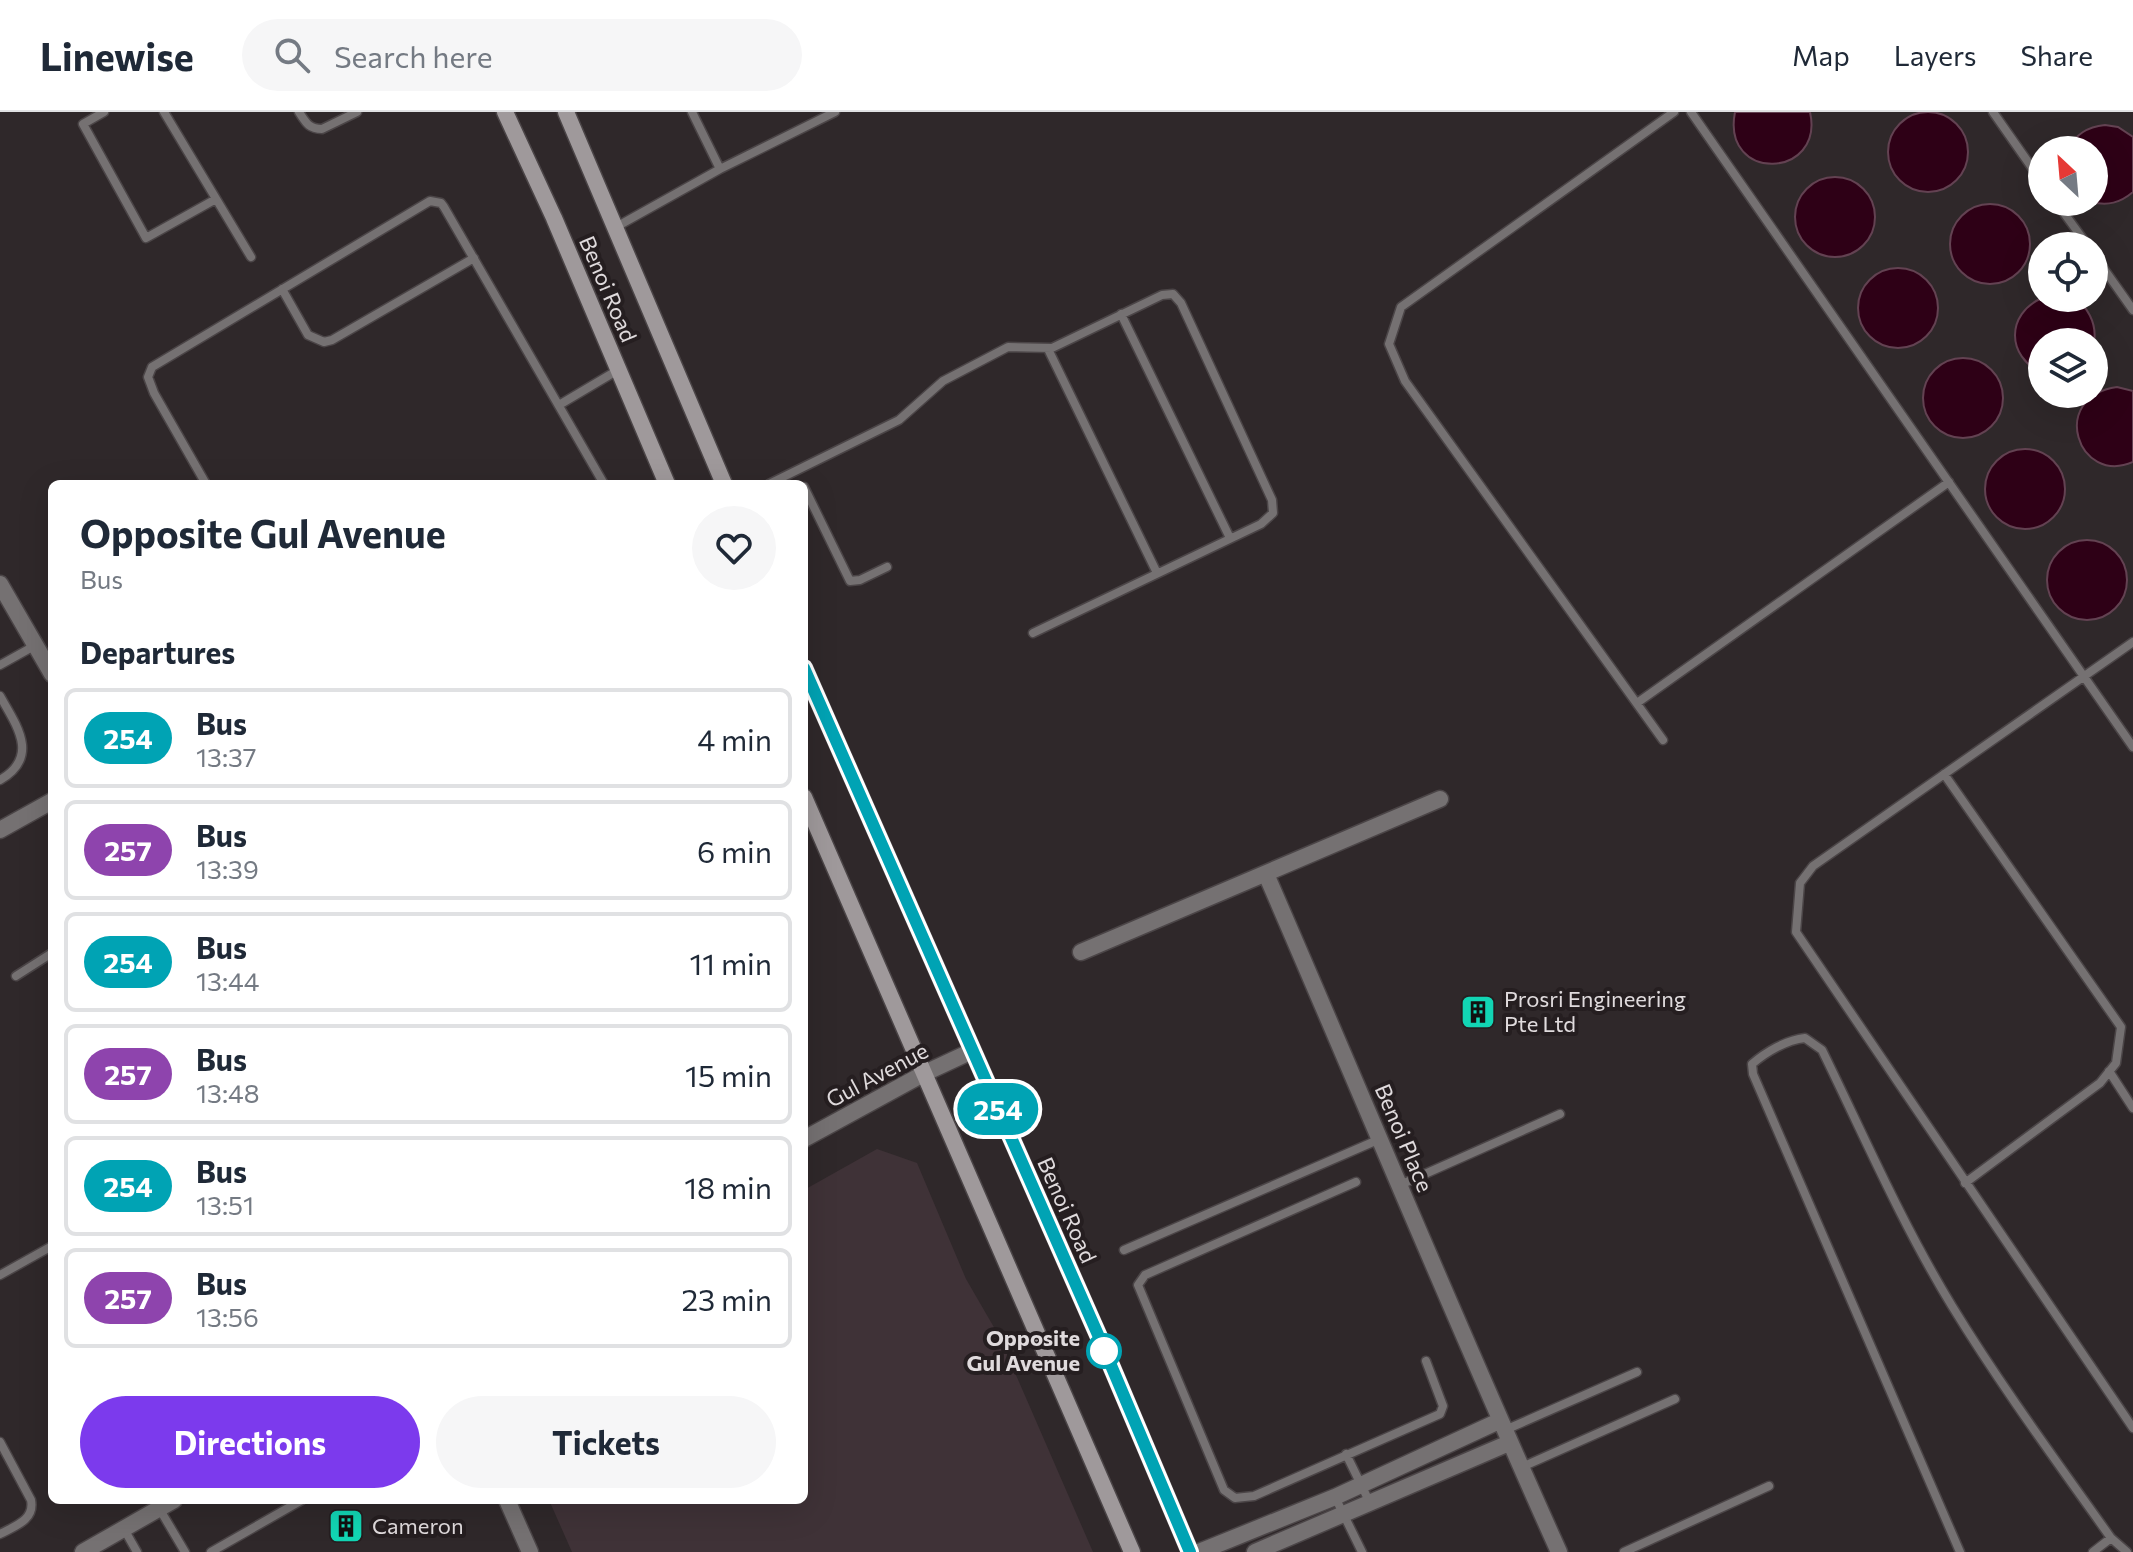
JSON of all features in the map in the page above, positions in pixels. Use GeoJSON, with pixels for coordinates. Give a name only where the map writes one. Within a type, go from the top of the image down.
{"type":"FeatureCollection","features":[{"type":"Feature","properties":{"kind":"main road","name":"Benoi Road"},"geometry":{"type":"LineString","coordinates":[[505,112],[554,218],[665,480]]}},
{"type":"Feature","properties":{"kind":"main road","name":"Benoi Road"},"geometry":{"type":"LineString","coordinates":[[566,112],[722,480]]}},
{"type":"Feature","properties":{"kind":"main road","name":"Benoi Road"},"geometry":{"type":"LineString","coordinates":[[808,677],[1190,1552]]}},
{"type":"Feature","properties":{"kind":"main road"},"geometry":{"type":"LineString","coordinates":[[808,806],[1132,1552]]}},
{"type":"Feature","properties":{"kind":"street"},"geometry":{"type":"LineString","coordinates":[[0,584],[48,667]]}},
{"type":"Feature","properties":{"kind":"street"},"geometry":{"type":"LineString","coordinates":[[1081,952],[1440,799]]}},
{"type":"Feature","properties":{"kind":"street"},"geometry":{"type":"LineString","coordinates":[[0,830],[48,803]]}},
{"type":"Feature","properties":{"kind":"street","name":"Benoi Place"},"geometry":{"type":"LineString","coordinates":[[1266,874],[1504,1432],[1559,1552]]}},
{"type":"Feature","properties":{"kind":"street","name":"Gul Avenue"},"geometry":{"type":"LineString","coordinates":[[808,1137],[972,1051]]}},
{"type":"Feature","properties":{"kind":"street"},"geometry":{"type":"LineString","coordinates":[[1199,1552],[1361,1485],[1504,1432]]}},
{"type":"Feature","properties":{"kind":"street"},"geometry":{"type":"LineString","coordinates":[[1255,1552],[1370,1504],[1504,1432]]}},
{"type":"Feature","properties":{"kind":"street"},"geometry":{"type":"LineString","coordinates":[[83,1552],[166,1504]]}},
{"type":"Feature","properties":{"kind":"street"},"geometry":{"type":"LineString","coordinates":[[509,1504],[530,1552]]}},
{"type":"Feature","properties":{"kind":"lane"},"geometry":{"type":"LineString","coordinates":[[104,112],[83,124],[146,238],[216,199]]}},
{"type":"Feature","properties":{"kind":"lane"},"geometry":{"type":"LineString","coordinates":[[164,112],[251,257]]}},
{"type":"Feature","properties":{"kind":"lane"},"geometry":{"type":"LineString","coordinates":[[299,112],[306,124],[316,129],[357,112]]}},
{"type":"Feature","properties":{"kind":"lane"},"geometry":{"type":"LineString","coordinates":[[692,112],[720,169]]}},
{"type":"Feature","properties":{"kind":"lane"},"geometry":{"type":"LineString","coordinates":[[616,227],[720,169],[835,112]]}},
{"type":"Feature","properties":{"kind":"lane"},"geometry":{"type":"LineString","coordinates":[[1663,740],[1405,381],[1389,344],[1401,307],[1423,289],[1674,112]]}},
{"type":"Feature","properties":{"kind":"lane"},"geometry":{"type":"LineString","coordinates":[[1691,112],[2133,747]]}},
{"type":"Feature","properties":{"kind":"lane"},"geometry":{"type":"LineString","coordinates":[[1993,112],[2028,162]]}},
{"type":"Feature","properties":{"kind":"lane"},"geometry":{"type":"LineString","coordinates":[[204,480],[154,393],[149,383],[149,372],[158,363],[430,201],[441,203],[444,207],[602,480]]}},
{"type":"Feature","properties":{"kind":"lane"},"geometry":{"type":"LineString","coordinates":[[282,289],[308,335],[324,342],[474,258]]}},
{"type":"Feature","properties":{"kind":"lane"},"geometry":{"type":"LineString","coordinates":[[2108,275],[2133,310]]}},
{"type":"Feature","properties":{"kind":"lane"},"geometry":{"type":"LineString","coordinates":[[777,480],[899,420],[943,381],[1008,347],[1048,349],[1166,294],[1173,294],[1181,303],[1272,500],[1273,513],[1269,519],[1033,633]]}},
{"type":"Feature","properties":{"kind":"lane"},"geometry":{"type":"LineString","coordinates":[[1121,314],[1230,538]]}},
{"type":"Feature","properties":{"kind":"lane"},"geometry":{"type":"LineString","coordinates":[[1048,349],[1157,573]]}},
{"type":"Feature","properties":{"kind":"lane"},"geometry":{"type":"LineString","coordinates":[[559,405],[618,370]]}},
{"type":"Feature","properties":{"kind":"lane"},"geometry":{"type":"LineString","coordinates":[[796,470],[801,480]]}},
{"type":"Feature","properties":{"kind":"lane"},"geometry":{"type":"LineString","coordinates":[[1637,703],[1949,482]]}},
{"type":"Feature","properties":{"kind":"lane"},"geometry":{"type":"LineString","coordinates":[[808,495],[850,581],[860,580],[887,567]]}},
{"type":"Feature","properties":{"kind":"lane"},"geometry":{"type":"LineString","coordinates":[[2133,642],[1813,866],[1800,883],[1796,932],[2133,1428]]}},
{"type":"Feature","properties":{"kind":"lane"},"geometry":{"type":"LineString","coordinates":[[0,665],[36,645]]}},
{"type":"Feature","properties":{"kind":"lane"},"geometry":{"type":"LineString","coordinates":[[0,696],[23,739],[19,764],[0,780]]}},
{"type":"Feature","properties":{"kind":"lane"},"geometry":{"type":"LineString","coordinates":[[1944,774],[2121,1027],[2116,1063],[2100,1083],[1965,1183]]}},
{"type":"Feature","properties":{"kind":"lane"},"geometry":{"type":"LineString","coordinates":[[16,976],[48,956]]}},
{"type":"Feature","properties":{"kind":"lane"},"geometry":{"type":"LineString","coordinates":[[1960,1552],[1753,1074],[1752,1064],[1762,1055],[1795,1039],[1805,1038],[1822,1050],[1914,1239],[1953,1307],[2111,1538],[2127,1552]]}},
{"type":"Feature","properties":{"kind":"lane"},"geometry":{"type":"LineString","coordinates":[[2109,1071],[2133,1108]]}},
{"type":"Feature","properties":{"kind":"lane"},"geometry":{"type":"LineString","coordinates":[[1400,1185],[1560,1114]]}},
{"type":"Feature","properties":{"kind":"lane"},"geometry":{"type":"LineString","coordinates":[[1124,1250],[1381,1139]]}},
{"type":"Feature","properties":{"kind":"lane"},"geometry":{"type":"LineString","coordinates":[[1356,1182],[1145,1275],[1138,1285],[1224,1490],[1235,1498],[1254,1496],[1440,1414],[1443,1406],[1426,1361]]}},
{"type":"Feature","properties":{"kind":"lane"},"geometry":{"type":"LineString","coordinates":[[0,1275],[48,1248]]}},
{"type":"Feature","properties":{"kind":"lane"},"geometry":{"type":"LineString","coordinates":[[1504,1432],[1637,1372]]}},
{"type":"Feature","properties":{"kind":"lane"},"geometry":{"type":"LineString","coordinates":[[1521,1467],[1675,1399]]}},
{"type":"Feature","properties":{"kind":"lane"},"geometry":{"type":"LineString","coordinates":[[0,1442],[33,1509],[28,1519],[0,1534]]}},
{"type":"Feature","properties":{"kind":"lane"},"geometry":{"type":"LineString","coordinates":[[1346,1454],[1370,1504]]}},
{"type":"Feature","properties":{"kind":"lane"},"geometry":{"type":"LineString","coordinates":[[1624,1552],[1769,1486]]}},
{"type":"Feature","properties":{"kind":"lane"},"geometry":{"type":"LineString","coordinates":[[1335,1497],[1362,1552]]}},
{"type":"Feature","properties":{"kind":"lane"},"geometry":{"type":"LineString","coordinates":[[166,1504],[185,1552]]}},
{"type":"Feature","properties":{"kind":"lane"},"geometry":{"type":"LineString","coordinates":[[211,1552],[295,1504]]}},
{"type":"Feature","properties":{"kind":"lane"},"geometry":{"type":"LineString","coordinates":[[124,1529],[137,1552]]}},
{"type":"Feature","properties":{"kind":"lane"},"geometry":{"type":"LineString","coordinates":[[2093,1552],[2111,1538]]}},
{"type":"Feature","properties":{"kind":"shaded area"},"geometry":{"type":"Polygon","coordinates":[[[1735,112],[1810,112],[1811,134],[1803,150],[1789,160],[1773,164],[1757,161],[1743,151],[1735,135],[1735,112]]]}},
{"type":"Feature","properties":{"kind":"shaded area"},"geometry":{"type":"Polygon","coordinates":[[[1928,112],[1943,115],[1956,124],[1965,137],[1968,152],[1965,167],[1956,180],[1943,189],[1928,192],[1913,189],[1900,180],[1891,167],[1888,152],[1891,137],[1900,124],[1913,115],[1928,112]]]}},
{"type":"Feature","properties":{"kind":"shaded area"},"geometry":{"type":"Polygon","coordinates":[[[2105,125],[2118,127],[2133,137],[2133,192],[2118,201],[2108,203],[2108,136],[2078,136],[2105,125]]]}},
{"type":"Feature","properties":{"kind":"shaded area"},"geometry":{"type":"Polygon","coordinates":[[[1835,177],[1850,180],[1863,189],[1872,202],[1875,217],[1872,232],[1863,245],[1850,254],[1835,257],[1820,254],[1807,245],[1798,232],[1795,217],[1798,202],[1807,189],[1820,180],[1835,177]]]}},
{"type":"Feature","properties":{"kind":"shaded area"},"geometry":{"type":"Polygon","coordinates":[[[1990,204],[2005,207],[2018,216],[2027,229],[2027,259],[2018,272],[2005,281],[1990,284],[1975,281],[1962,272],[1953,259],[1950,244],[1953,229],[1962,216],[1975,207],[1990,204]]]}},
{"type":"Feature","properties":{"kind":"shaded area"},"geometry":{"type":"Polygon","coordinates":[[[1898,268],[1913,271],[1926,280],[1935,293],[1938,308],[1935,323],[1926,336],[1913,345],[1898,348],[1883,345],[1870,336],[1861,323],[1858,308],[1861,293],[1870,280],[1883,271],[1898,268]]]}},
{"type":"Feature","properties":{"kind":"shaded area"},"geometry":{"type":"Polygon","coordinates":[[[2028,307],[2028,312],[2087,312],[2093,328],[2028,328],[2028,364],[2017,346],[2015,335],[2022,314],[2028,307]]]}},
{"type":"Feature","properties":{"kind":"shaded area"},"geometry":{"type":"Polygon","coordinates":[[[1963,358],[1978,361],[1991,370],[2000,383],[2003,398],[2000,413],[1991,426],[1978,435],[1963,438],[1948,435],[1935,426],[1926,413],[1923,398],[1926,383],[1935,370],[1948,361],[1963,358]]]}},
{"type":"Feature","properties":{"kind":"shaded area"},"geometry":{"type":"Polygon","coordinates":[[[2117,387],[2133,391],[2133,462],[2114,466],[2098,462],[2086,451],[2078,437],[2077,421],[2082,408],[2108,408],[2108,390],[2117,387]]]}},
{"type":"Feature","properties":{"kind":"shaded area"},"geometry":{"type":"Polygon","coordinates":[[[2025,449],[2040,452],[2053,461],[2062,474],[2065,489],[2062,504],[2053,517],[2040,526],[2025,529],[2010,526],[1997,517],[1988,504],[1985,489],[1988,474],[1997,461],[2010,452],[2025,449]]]}},
{"type":"Feature","properties":{"kind":"shaded area"},"geometry":{"type":"Polygon","coordinates":[[[2087,540],[2102,543],[2115,552],[2124,565],[2127,580],[2124,595],[2115,608],[2102,617],[2087,620],[2072,617],[2059,608],[2050,595],[2047,580],[2050,565],[2059,552],[2072,543],[2087,540]]]}},
{"type":"Feature","properties":{"kind":"shaded area"},"geometry":{"type":"Polygon","coordinates":[[[877,1149],[917,1163],[966,1279],[999,1336],[1093,1552],[572,1552],[551,1504],[808,1504],[808,1188],[877,1149]]]}},
{"type":"Feature","properties":{"kind":"bus line","name":"254"},"geometry":{"type":"LineString","coordinates":[[808,677],[1099,1337],[1190,1552]]}},
{"type":"Feature","properties":{"kind":"place","name":"Prosri Engineering Pte Ltd"},"geometry":{"type":"Point","coordinates":[1478,1012]}},
{"type":"Feature","properties":{"kind":"place","name":"Opposite Gul Avenue"},"geometry":{"type":"Point","coordinates":[1104,1351]}},
{"type":"Feature","properties":{"kind":"place","name":"Cameron"},"geometry":{"type":"Point","coordinates":[346,1526]}}]}
